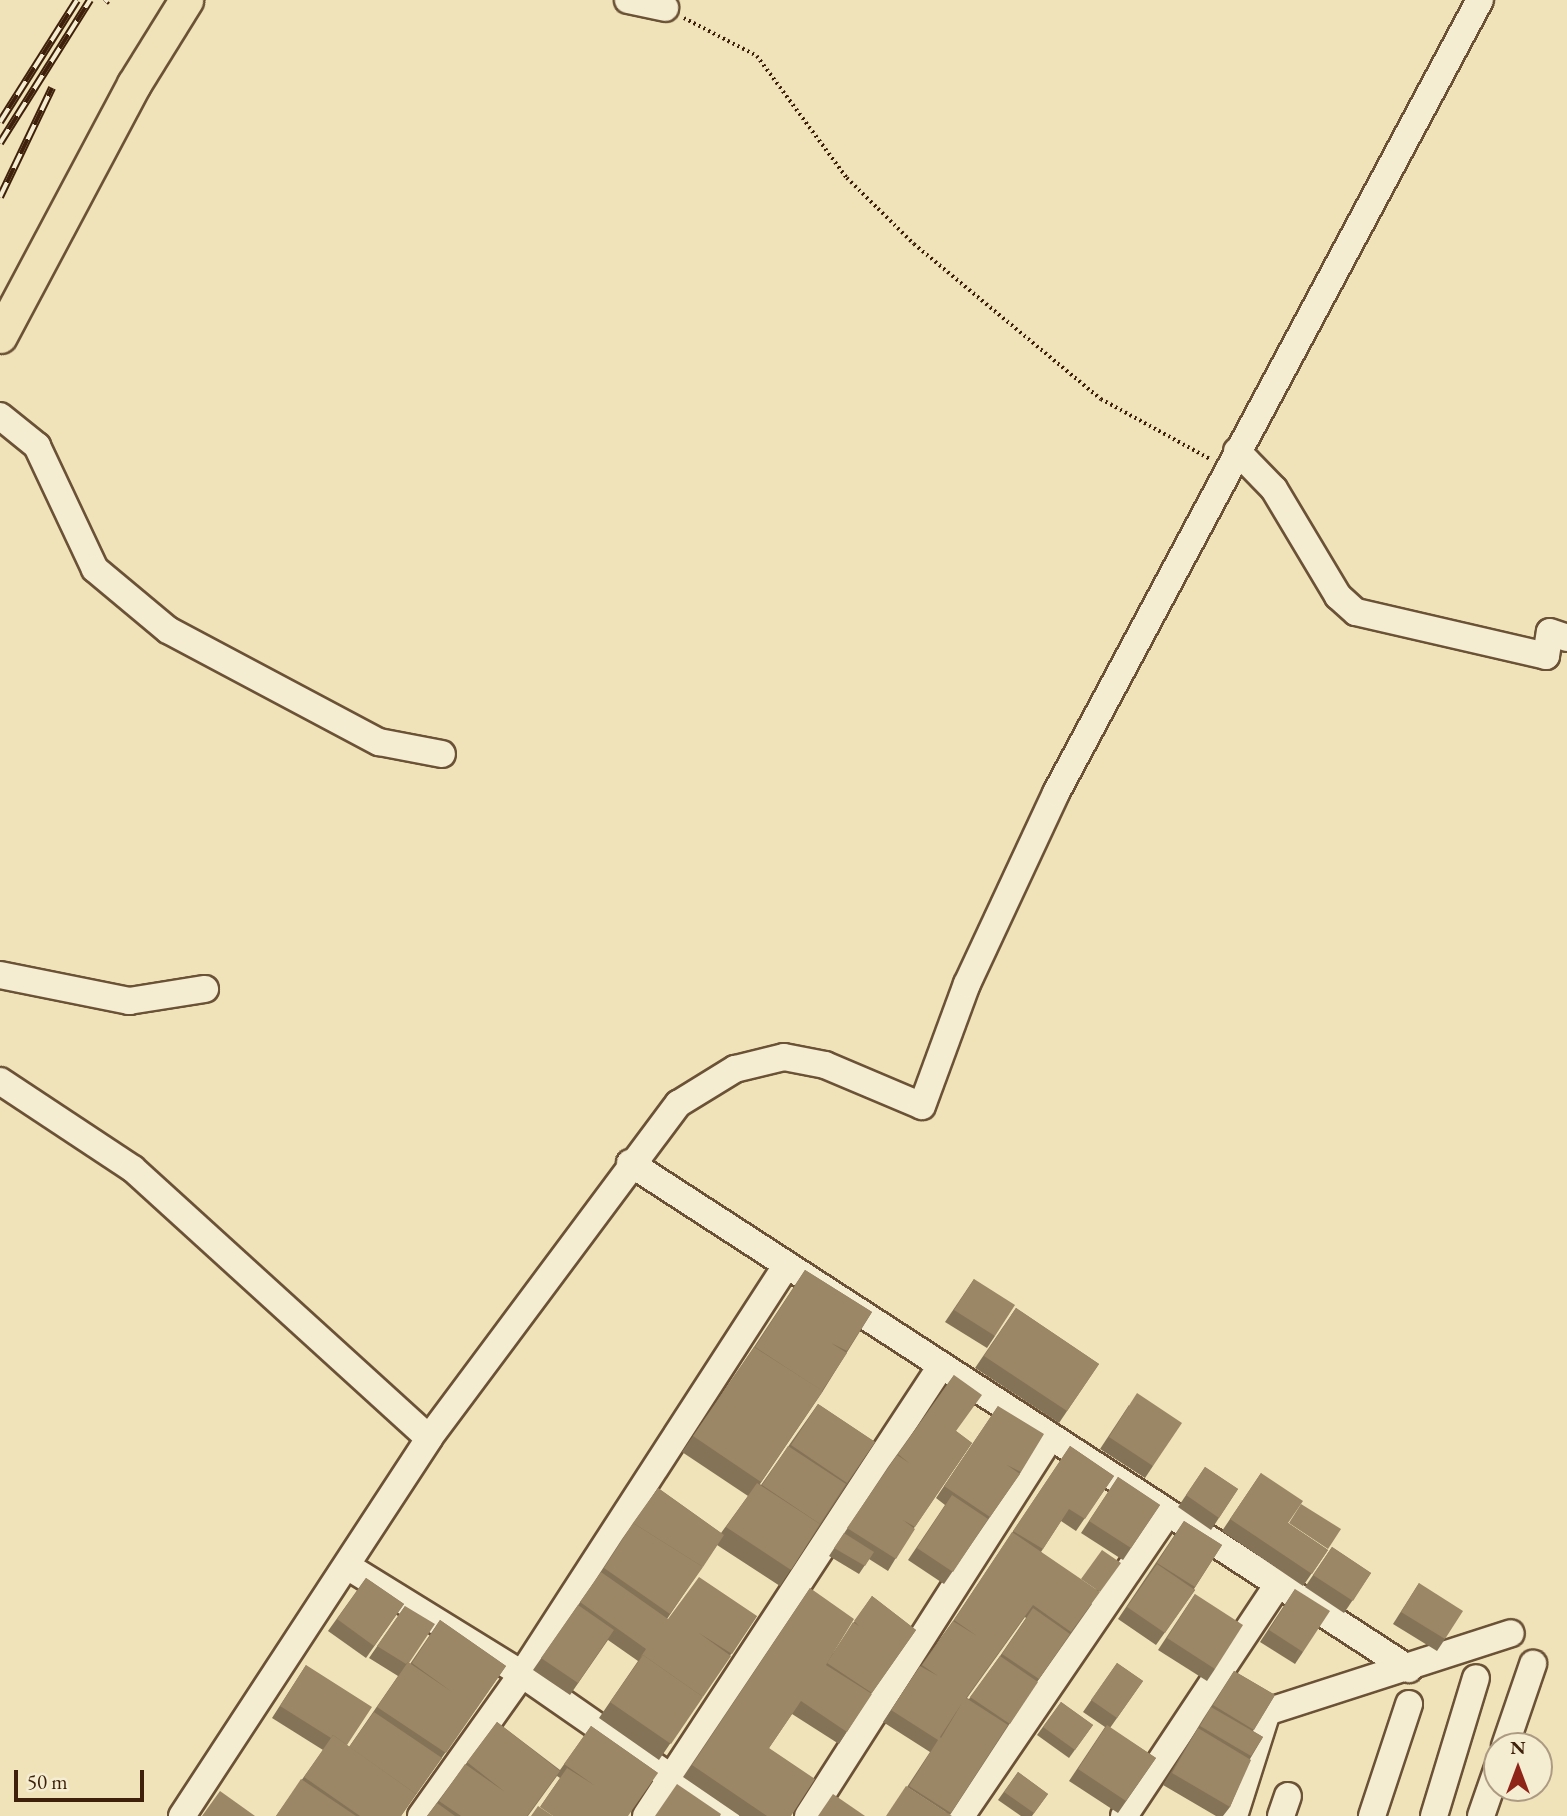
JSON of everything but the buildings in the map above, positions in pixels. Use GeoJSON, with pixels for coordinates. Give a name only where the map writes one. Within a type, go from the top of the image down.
{"type":"FeatureCollection","features":[{"type":"Feature","properties":{"kind":"main road"},"geometry":{"type":"LineString","coordinates":[[0,336],[134,84],[186,0]]}},
{"type":"Feature","properties":{"kind":"street"},"geometry":{"type":"LineString","coordinates":[[628,0],[665,8]]}},
{"type":"Feature","properties":{"kind":"street"},"geometry":{"type":"LineString","coordinates":[[182,1816],[429,1438],[579,1242],[630,1163],[678,1104],[735,1069],[784,1058],[825,1065],[922,1106],[967,984],[1056,793],[1480,0]]}},
{"type":"Feature","properties":{"kind":"street"},"geometry":{"type":"LineString","coordinates":[[0,416],[37,446],[95,569],[168,631],[379,742],[442,754]]}},
{"type":"Feature","properties":{"kind":"street"},"geometry":{"type":"LineString","coordinates":[[1232,460],[1274,489],[1338,596],[1356,612],[1546,656],[1550,632],[1567,638]]}},
{"type":"Feature","properties":{"kind":"street"},"geometry":{"type":"LineString","coordinates":[[0,975],[129,1001],[205,989]]}},
{"type":"Feature","properties":{"kind":"street"},"geometry":{"type":"LineString","coordinates":[[0,1081],[133,1169],[429,1438]]}},
{"type":"Feature","properties":{"kind":"street"},"geometry":{"type":"LineString","coordinates":[[630,1163],[1409,1669]]}},
{"type":"Feature","properties":{"kind":"street"},"geometry":{"type":"LineString","coordinates":[[421,1816],[522,1674],[786,1266]]}},
{"type":"Feature","properties":{"kind":"street"},"geometry":{"type":"LineString","coordinates":[[646,1816],[673,1779],[941,1366]]}},
{"type":"Feature","properties":{"kind":"street"},"geometry":{"type":"LineString","coordinates":[[808,1816],[1050,1437]]}},
{"type":"Feature","properties":{"kind":"street"},"geometry":{"type":"LineString","coordinates":[[961,1816],[1168,1513]]}},
{"type":"Feature","properties":{"kind":"street"},"geometry":{"type":"LineString","coordinates":[[347,1566],[522,1674],[726,1816]]}},
{"type":"Feature","properties":{"kind":"street"},"geometry":{"type":"LineString","coordinates":[[1124,1816],[1278,1584]]}},
{"type":"Feature","properties":{"kind":"street"},"geometry":{"type":"LineString","coordinates":[[1234,1816],[1267,1712],[1409,1669],[1511,1633]]}},
{"type":"Feature","properties":{"kind":"street"},"geometry":{"type":"LineString","coordinates":[[1510,1732],[1533,1664]]}},
{"type":"Feature","properties":{"kind":"street"},"geometry":{"type":"LineString","coordinates":[[1434,1816],[1476,1678]]}},
{"type":"Feature","properties":{"kind":"street"},"geometry":{"type":"LineString","coordinates":[[1372,1816],[1409,1704]]}},
{"type":"Feature","properties":{"kind":"path"},"geometry":{"type":"LineString","coordinates":[[665,8],[757,56],[846,178],[914,244],[1101,399],[1232,460]]}},
{"type":"Feature","properties":{"kind":"railway"},"geometry":{"type":"LineString","coordinates":[[0,122],[77,0]]}},
{"type":"Feature","properties":{"kind":"railway"},"geometry":{"type":"LineString","coordinates":[[0,143],[90,0]]}},
{"type":"Feature","properties":{"kind":"railway"},"geometry":{"type":"LineString","coordinates":[[0,197],[52,88]]}}]}
